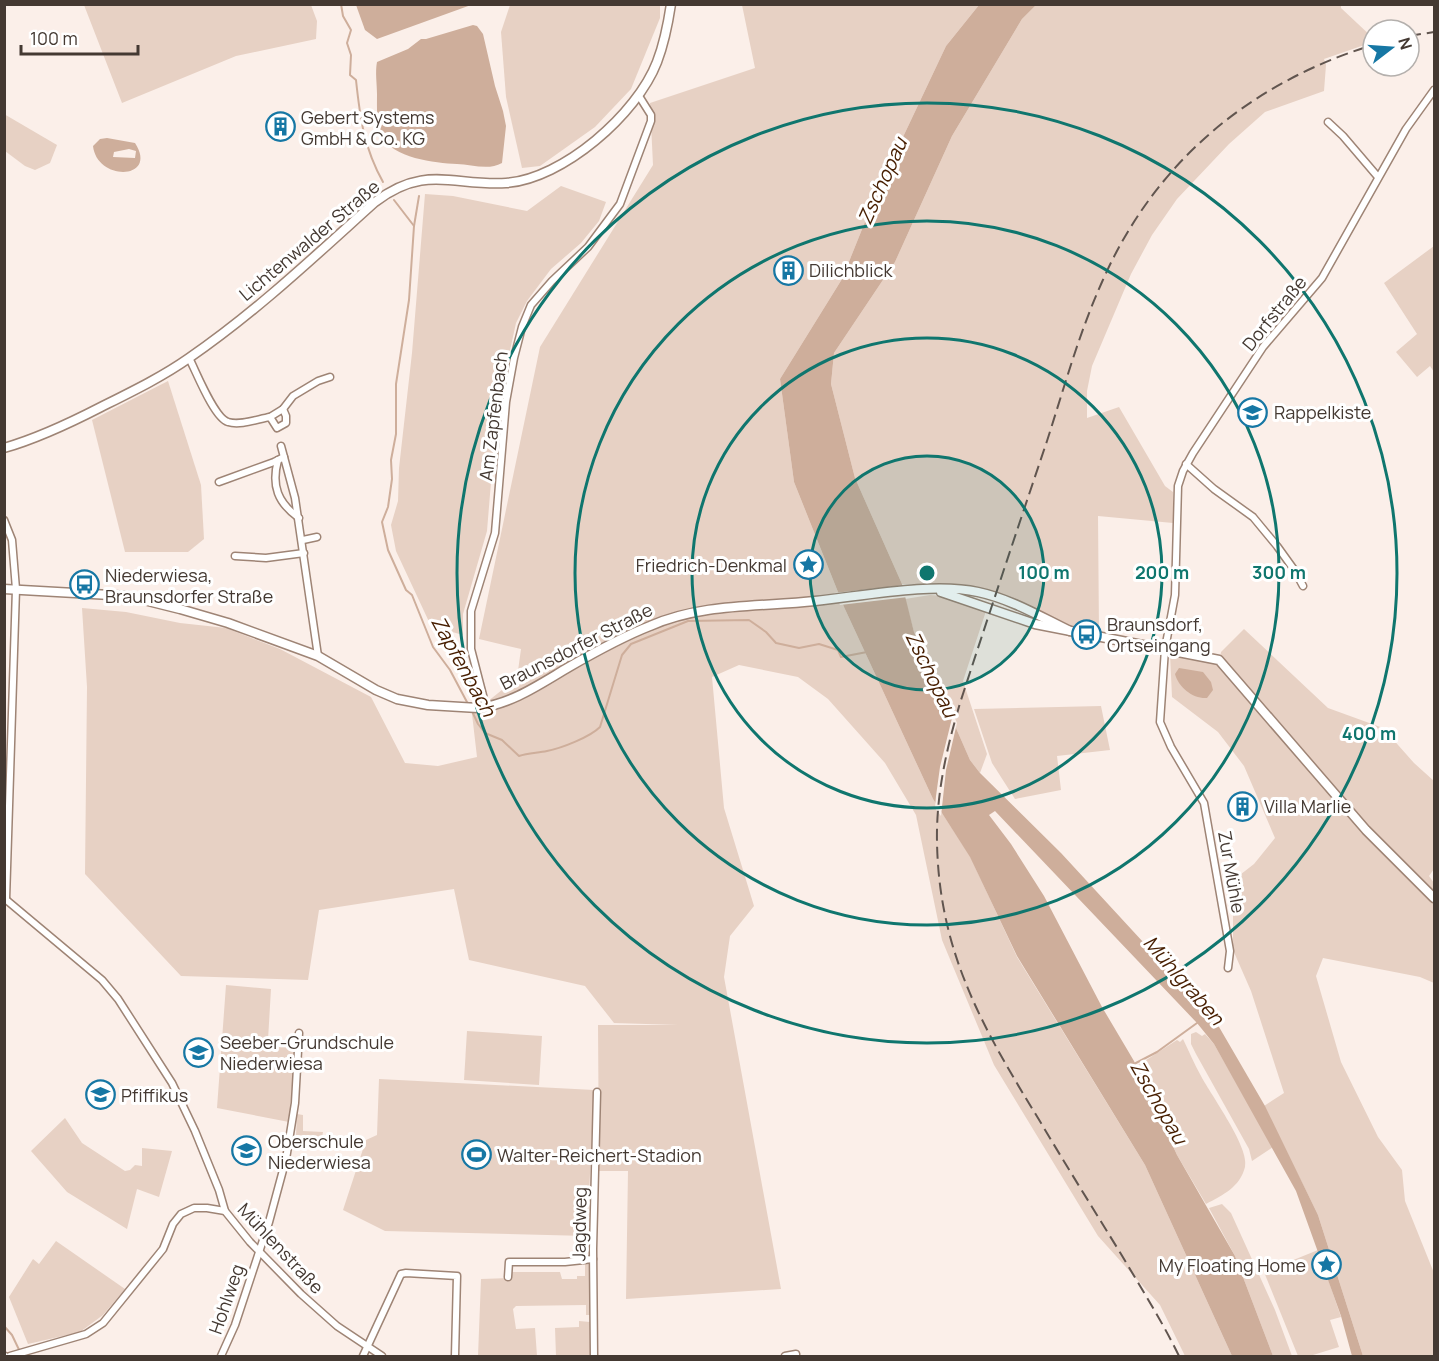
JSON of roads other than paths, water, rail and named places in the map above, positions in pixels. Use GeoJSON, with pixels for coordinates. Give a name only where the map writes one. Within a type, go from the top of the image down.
{"type":"FeatureCollection","features":[{"type":"Feature","properties":{"kind":"street","name":"Lichtenwalder Straße"},"geometry":{"type":"LineString","coordinates":[[4,448],[55,431],[189,358],[254,310],[375,202],[393,190],[419,180],[435,178],[508,183],[543,173],[560,165],[591,143],[639,96],[657,63],[671,4]]}},
{"type":"Feature","properties":{"kind":"street","name":"Dorfstraße"},"geometry":{"type":"LineString","coordinates":[[1165,649],[1175,595],[1177,491],[1186,464],[1263,347],[1322,278],[1406,129],[1434,90]]}},
{"type":"Feature","properties":{"kind":"street","name":"Am Zapfenbach"},"geometry":{"type":"LineString","coordinates":[[482,708],[471,649],[471,611],[495,533],[506,402],[522,327],[531,305],[588,247],[620,204],[651,121],[651,115],[639,96]]}},
{"type":"Feature","properties":{"kind":"street"},"geometry":{"type":"LineString","coordinates":[[1328,122],[1378,177]]}},
{"type":"Feature","properties":{"kind":"street"},"geometry":{"type":"LineString","coordinates":[[189,358],[217,412],[226,422],[236,423],[270,417],[283,409],[293,396],[318,381],[330,378]]}},
{"type":"Feature","properties":{"kind":"street"},"geometry":{"type":"LineString","coordinates":[[270,417],[277,428],[283,426],[286,423],[283,409]]}},
{"type":"Feature","properties":{"kind":"street"},"geometry":{"type":"LineString","coordinates":[[281,446],[276,481],[280,501],[285,508],[299,518]]}},
{"type":"Feature","properties":{"kind":"street"},"geometry":{"type":"LineString","coordinates":[[219,482],[281,458]]}},
{"type":"Feature","properties":{"kind":"street"},"geometry":{"type":"LineString","coordinates":[[281,458],[299,518],[318,657]]}},
{"type":"Feature","properties":{"kind":"street"},"geometry":{"type":"LineString","coordinates":[[1186,464],[1214,489],[1253,517],[1277,546],[1303,586]]}},
{"type":"Feature","properties":{"kind":"street"},"geometry":{"type":"LineString","coordinates":[[4,520],[12,540],[16,589],[5,898]]}},
{"type":"Feature","properties":{"kind":"street"},"geometry":{"type":"LineString","coordinates":[[303,540],[317,537]]}},
{"type":"Feature","properties":{"kind":"street"},"geometry":{"type":"LineString","coordinates":[[235,556],[266,558],[304,553]]}},
{"type":"Feature","properties":{"kind":"street","name":"Braunsdorfer Straße"},"geometry":{"type":"LineString","coordinates":[[4,589],[128,596],[228,623],[318,657],[376,690],[397,699],[428,705],[461,707],[482,708],[527,692],[600,650],[666,620],[715,608],[824,600],[915,590],[933,589],[1035,624],[1165,649]]}},
{"type":"Feature","properties":{"kind":"street"},"geometry":{"type":"LineString","coordinates":[[1165,649],[1215,659],[1224,664],[1366,830],[1434,898]]}},
{"type":"Feature","properties":{"kind":"street","name":"Zur Mühle"},"geometry":{"type":"LineString","coordinates":[[1165,649],[1160,722],[1171,747],[1204,803],[1230,951],[1228,968]]}},
{"type":"Feature","properties":{"kind":"street","name":"Mühlenstraße"},"geometry":{"type":"LineString","coordinates":[[5,898],[102,980],[118,999],[176,1090],[219,1190],[225,1211],[301,1294],[338,1326],[382,1356]]}},
{"type":"Feature","properties":{"kind":"street","name":"Hohlweg"},"geometry":{"type":"LineString","coordinates":[[221,1356],[236,1324],[269,1222],[286,1159],[295,1103],[299,1033]]}},
{"type":"Feature","properties":{"kind":"street","name":"Jagdweg"},"geometry":{"type":"LineString","coordinates":[[594,1356],[593,1259],[597,1092]]}},
{"type":"Feature","properties":{"kind":"street"},"geometry":{"type":"LineString","coordinates":[[12,1356],[86,1334],[103,1323],[163,1249],[173,1224],[181,1214],[194,1208],[225,1211]]}},
{"type":"Feature","properties":{"kind":"street"},"geometry":{"type":"LineString","coordinates":[[508,1277],[508,1262],[566,1262],[593,1259]]}},
{"type":"Feature","properties":{"kind":"street"},"geometry":{"type":"LineString","coordinates":[[363,1356],[401,1274],[457,1276],[455,1356]]}},
{"type":"Feature","properties":{"kind":"street"},"geometry":{"type":"LineString","coordinates":[[785,1356],[796,1354],[796,1356]]}},
{"type":"Feature","properties":{"kind":"water"},"geometry":{"type":"Polygon","coordinates":[[[356,4],[471,5],[377,39],[365,30],[356,4]]]}},
{"type":"Feature","properties":{"kind":"water","name":"Zschopau"},"geometry":{"type":"Polygon","coordinates":[[[979,5],[1036,5],[1022,19],[952,136],[895,262],[834,353],[831,384],[855,478],[902,584],[914,632],[970,760],[980,773],[1061,853],[1215,1020],[1265,1106],[1318,1215],[1363,1356],[1352,1356],[1341,1316],[1296,1191],[1214,1044],[1197,1023],[995,811],[989,815],[1011,844],[1044,896],[1102,1007],[1134,1061],[1177,1155],[1235,1256],[1273,1356],[1232,1356],[1145,1165],[1017,956],[970,857],[933,799],[844,607],[794,482],[780,379],[842,279],[877,192],[946,46],[979,5]]]}},
{"type":"Feature","properties":{"kind":"water"},"geometry":{"type":"Polygon","coordinates":[[[473,25],[477,26],[483,34],[503,111],[506,126],[502,163],[485,167],[437,162],[415,158],[395,150],[382,136],[379,126],[377,62],[408,49],[421,39],[473,25]]]}},
{"type":"Feature","properties":{"kind":"water"},"geometry":{"type":"Polygon","coordinates":[[[100,139],[135,143],[140,155],[139,164],[133,170],[124,172],[114,171],[105,166],[97,158],[93,146],[100,139]],[[129,149],[114,152],[113,157],[135,158],[136,151],[129,149]]]}},
{"type":"Feature","properties":{"kind":"water"},"geometry":{"type":"Polygon","coordinates":[[[1179,668],[1203,672],[1211,682],[1213,690],[1207,698],[1192,695],[1183,688],[1175,674],[1179,668]]]}},
{"type":"Feature","properties":{"kind":"waterway","name":"Zapfenbach"},"geometry":{"type":"LineString","coordinates":[[341,4],[343,16],[351,30],[347,43],[351,55],[350,75],[356,80],[364,132],[371,157],[383,182]]}},
{"type":"Feature","properties":{"kind":"waterway"},"geometry":{"type":"LineString","coordinates":[[414,226],[419,196]]}},
{"type":"Feature","properties":{"kind":"waterway","name":"Zapfenbach"},"geometry":{"type":"LineString","coordinates":[[394,200],[414,226],[409,300],[396,384],[396,434],[391,460],[392,479],[388,507],[382,522],[388,550],[406,590],[412,595],[433,647],[450,670],[468,704]]}},
{"type":"Feature","properties":{"kind":"waterway","name":"Zapfenbach"},"geometry":{"type":"LineString","coordinates":[[471,709],[485,733],[502,740],[519,756],[553,750],[575,742],[600,727],[622,655],[631,644],[688,621],[749,620],[766,632],[776,643],[799,648],[819,644],[838,650],[841,657],[867,652]]}},
{"type":"Feature","properties":{"kind":"waterway"},"geometry":{"type":"LineString","coordinates":[[1134,1064],[1157,1052],[1197,1023]]}},
{"type":"Feature","properties":{"kind":"waterway"},"geometry":{"type":"LineString","coordinates":[[4,1326],[12,1335],[22,1356]]}},
{"type":"Feature","properties":{"kind":"railway"},"geometry":{"type":"LineString","coordinates":[[1421,34],[1434,32]]}},
{"type":"Feature","properties":{"kind":"railway"},"geometry":{"type":"LineString","coordinates":[[1179,1356],[1144,1292],[1001,1056],[968,990],[946,920],[940,882],[937,842],[940,788],[961,700],[1072,361],[1094,301],[1123,239],[1149,200],[1178,165],[1210,133],[1246,105],[1286,81],[1328,61],[1361,49]]}},
{"type":"Feature","properties":{"kind":"place","name":"Gebert Systems GmbH & Co. KG"},"geometry":{"type":"Point","coordinates":[280,127]}},
{"type":"Feature","properties":{"kind":"place","name":"Dilichblick"},"geometry":{"type":"Point","coordinates":[788,270]}},
{"type":"Feature","properties":{"kind":"place","name":"Rappelkiste"},"geometry":{"type":"Point","coordinates":[1253,412]}},
{"type":"Feature","properties":{"kind":"place","name":"Friedrich-Denkmal"},"geometry":{"type":"Point","coordinates":[808,565]}},
{"type":"Feature","properties":{"kind":"place","name":"Niederwiesa, Braunsdorfer Straße"},"geometry":{"type":"Point","coordinates":[84,585]}},
{"type":"Feature","properties":{"kind":"place","name":"Braunsdorf, Ortseingang"},"geometry":{"type":"Point","coordinates":[1086,634]}},
{"type":"Feature","properties":{"kind":"place","name":"Villa Marlie"},"geometry":{"type":"Point","coordinates":[1243,806]}},
{"type":"Feature","properties":{"kind":"place","name":"Seeber-Grundschule Niederwiesa"},"geometry":{"type":"Point","coordinates":[199,1052]}},
{"type":"Feature","properties":{"kind":"place","name":"Pfiffikus"},"geometry":{"type":"Point","coordinates":[100,1095]}},
{"type":"Feature","properties":{"kind":"place","name":"Oberschule Niederwiesa"},"geometry":{"type":"Point","coordinates":[247,1151]}},
{"type":"Feature","properties":{"kind":"place","name":"Walter-Reichert-Stadion"},"geometry":{"type":"Point","coordinates":[476,1155]}},
{"type":"Feature","properties":{"kind":"place","name":"My Floating Home"},"geometry":{"type":"Point","coordinates":[1327,1265]}},
{"type":"Feature","properties":{"kind":"water label","name":"Mühlgraben"},"geometry":{"type":"Point","coordinates":[1184,980]}}]}
